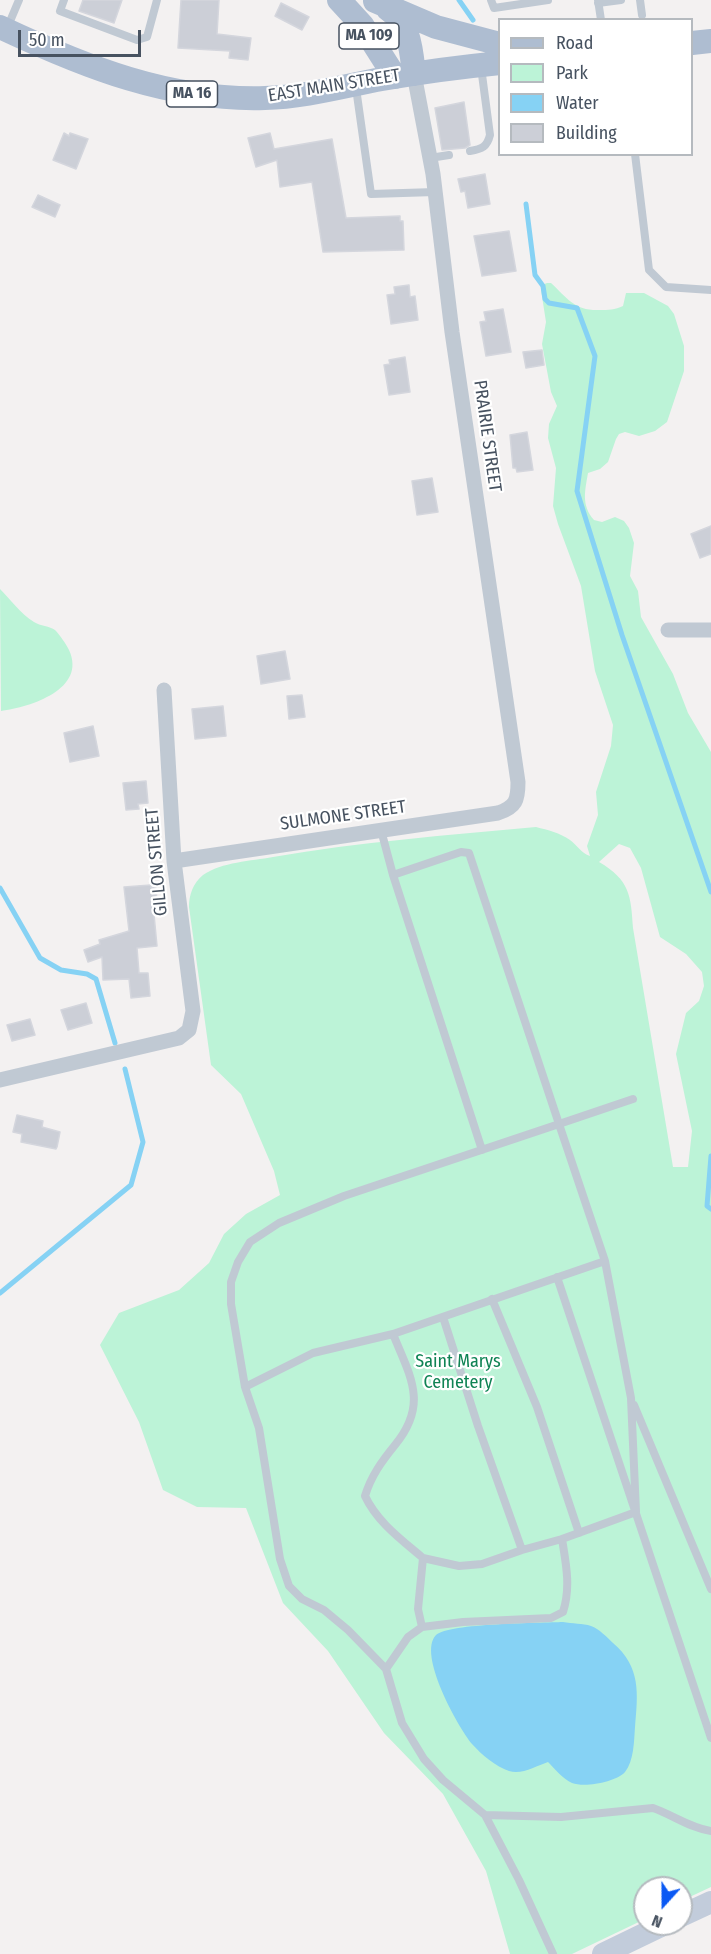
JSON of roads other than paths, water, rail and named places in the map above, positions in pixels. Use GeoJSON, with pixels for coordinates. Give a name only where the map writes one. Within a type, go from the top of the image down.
{"type":"FeatureCollection","features":[{"type":"Feature","properties":{"kind":"main road","name":"MA 109"},"geometry":{"type":"LineString","coordinates":[[339,0],[404,75]]}},
{"type":"Feature","properties":{"kind":"main road","name":"MA 109"},"geometry":{"type":"LineString","coordinates":[[374,0],[394,13],[404,26],[410,42],[404,75]]}},
{"type":"Feature","properties":{"kind":"main road"},"geometry":{"type":"LineString","coordinates":[[374,0],[436,27],[498,43]]}},
{"type":"Feature","properties":{"kind":"main road","name":"EAST MAIN STREET"},"geometry":{"type":"LineString","coordinates":[[3,29],[60,55],[121,78],[177,92],[214,96],[267,98],[404,75],[490,64]]}},
{"type":"Feature","properties":{"kind":"main road"},"geometry":{"type":"LineString","coordinates":[[693,43],[711,41]]}},
{"type":"Feature","properties":{"kind":"main road"},"geometry":{"type":"LineString","coordinates":[[693,1910],[711,1902]]}},
{"type":"Feature","properties":{"kind":"main road"},"geometry":{"type":"LineString","coordinates":[[603,1954],[640,1936]]}},
{"type":"Feature","properties":{"kind":"street","name":"PRAIRIE STREET"},"geometry":{"type":"LineString","coordinates":[[404,75],[430,158],[452,332],[518,782],[518,796],[514,804]]}},
{"type":"Feature","properties":{"kind":"street"},"geometry":{"type":"LineString","coordinates":[[668,630],[711,630]]}},
{"type":"Feature","properties":{"kind":"street","name":"GILLON STREET"},"geometry":{"type":"LineString","coordinates":[[0,1080],[179,1038],[190,1029],[193,1011],[174,861],[164,690]]}},
{"type":"Feature","properties":{"kind":"street","name":"SULMONE STREET"},"geometry":{"type":"LineString","coordinates":[[174,861],[498,813],[508,810],[514,804]]}},
{"type":"Feature","properties":{"kind":"lane"},"geometry":{"type":"LineString","coordinates":[[3,29],[19,0]]}},
{"type":"Feature","properties":{"kind":"lane"},"geometry":{"type":"LineString","coordinates":[[64,0],[60,10],[137,40],[147,37],[157,0]]}},
{"type":"Feature","properties":{"kind":"lane"},"geometry":{"type":"LineString","coordinates":[[491,0],[494,8],[548,0]]}},
{"type":"Feature","properties":{"kind":"lane"},"geometry":{"type":"LineString","coordinates":[[601,18],[598,1],[621,0]]}},
{"type":"Feature","properties":{"kind":"lane"},"geometry":{"type":"LineString","coordinates":[[640,0],[642,15]]}},
{"type":"Feature","properties":{"kind":"lane"},"geometry":{"type":"LineString","coordinates":[[470,151],[482,149],[488,143],[490,135],[490,64]]}},
{"type":"Feature","properties":{"kind":"lane"},"geometry":{"type":"LineString","coordinates":[[355,84],[371,194],[435,192]]}},
{"type":"Feature","properties":{"kind":"lane"},"geometry":{"type":"LineString","coordinates":[[430,158],[449,155]]}},
{"type":"Feature","properties":{"kind":"lane"},"geometry":{"type":"LineString","coordinates":[[635,156],[649,270],[666,287],[711,290]]}},
{"type":"Feature","properties":{"kind":"lane"},"geometry":{"type":"LineString","coordinates":[[381,830],[482,1150]]}},
{"type":"Feature","properties":{"kind":"lane"},"geometry":{"type":"LineString","coordinates":[[393,874],[461,852],[469,853],[605,1261],[631,1398],[636,1512]]}},
{"type":"Feature","properties":{"kind":"lane"},"geometry":{"type":"LineString","coordinates":[[553,1954],[519,1880],[484,1815],[443,1780],[424,1759],[402,1723],[386,1670],[348,1630],[324,1610],[302,1599],[289,1586],[280,1558],[259,1428],[245,1387],[231,1304],[231,1282],[238,1262],[250,1242],[279,1223],[344,1196],[633,1099]]}},
{"type":"Feature","properties":{"kind":"lane"},"geometry":{"type":"LineString","coordinates":[[245,1387],[313,1353],[393,1334],[605,1261]]}},
{"type":"Feature","properties":{"kind":"lane"},"geometry":{"type":"LineString","coordinates":[[557,1277],[711,1738]]}},
{"type":"Feature","properties":{"kind":"lane"},"geometry":{"type":"LineString","coordinates":[[492,1299],[537,1407],[579,1533]]}},
{"type":"Feature","properties":{"kind":"lane"},"geometry":{"type":"LineString","coordinates":[[443,1317],[478,1426],[522,1550]]}},
{"type":"Feature","properties":{"kind":"lane"},"geometry":{"type":"LineString","coordinates":[[393,1334],[412,1380],[416,1403],[401,1438],[369,1480],[365,1496],[370,1507],[395,1534],[423,1558],[459,1566],[482,1564],[562,1539],[636,1512]]}},
{"type":"Feature","properties":{"kind":"lane"},"geometry":{"type":"LineString","coordinates":[[631,1398],[711,1589]]}},
{"type":"Feature","properties":{"kind":"lane"},"geometry":{"type":"LineString","coordinates":[[386,1670],[408,1638],[422,1627],[463,1622],[551,1618],[563,1612],[567,1598],[567,1575],[562,1539]]}},
{"type":"Feature","properties":{"kind":"lane"},"geometry":{"type":"LineString","coordinates":[[422,1627],[418,1609],[423,1558]]}},
{"type":"Feature","properties":{"kind":"lane"},"geometry":{"type":"LineString","coordinates":[[484,1815],[561,1817],[652,1808],[667,1813],[684,1823],[711,1831]]}},
{"type":"Feature","properties":{"kind":"water"},"geometry":{"type":"Polygon","coordinates":[[[563,1622],[588,1625],[600,1631],[622,1652],[633,1671],[637,1703],[632,1757],[625,1772],[615,1779],[584,1785],[572,1783],[548,1762],[519,1772],[509,1771],[499,1766],[472,1744],[449,1707],[435,1673],[432,1644],[436,1635],[444,1631],[476,1626],[563,1622]]]}},
{"type":"Feature","properties":{"kind":"waterway"},"geometry":{"type":"LineString","coordinates":[[459,0],[473,20]]}},
{"type":"Feature","properties":{"kind":"waterway"},"geometry":{"type":"LineString","coordinates":[[526,204],[535,275],[543,286],[545,299],[549,303],[577,308],[595,356],[577,491],[622,635],[711,892]]}},
{"type":"Feature","properties":{"kind":"waterway"},"geometry":{"type":"LineString","coordinates":[[0,888],[40,958],[61,970],[87,974],[96,979],[115,1043]]}},
{"type":"Feature","properties":{"kind":"waterway"},"geometry":{"type":"LineString","coordinates":[[0,1293],[131,1185],[143,1142],[125,1069]]}},
{"type":"Feature","properties":{"kind":"waterway"},"geometry":{"type":"LineString","coordinates":[[711,1156],[707,1206],[711,1209]]}},
{"type":"Feature","properties":{"kind":"park label","name":"Saint Marys Cemetery"},"geometry":{"type":"Point","coordinates":[458,1372]}}]}
